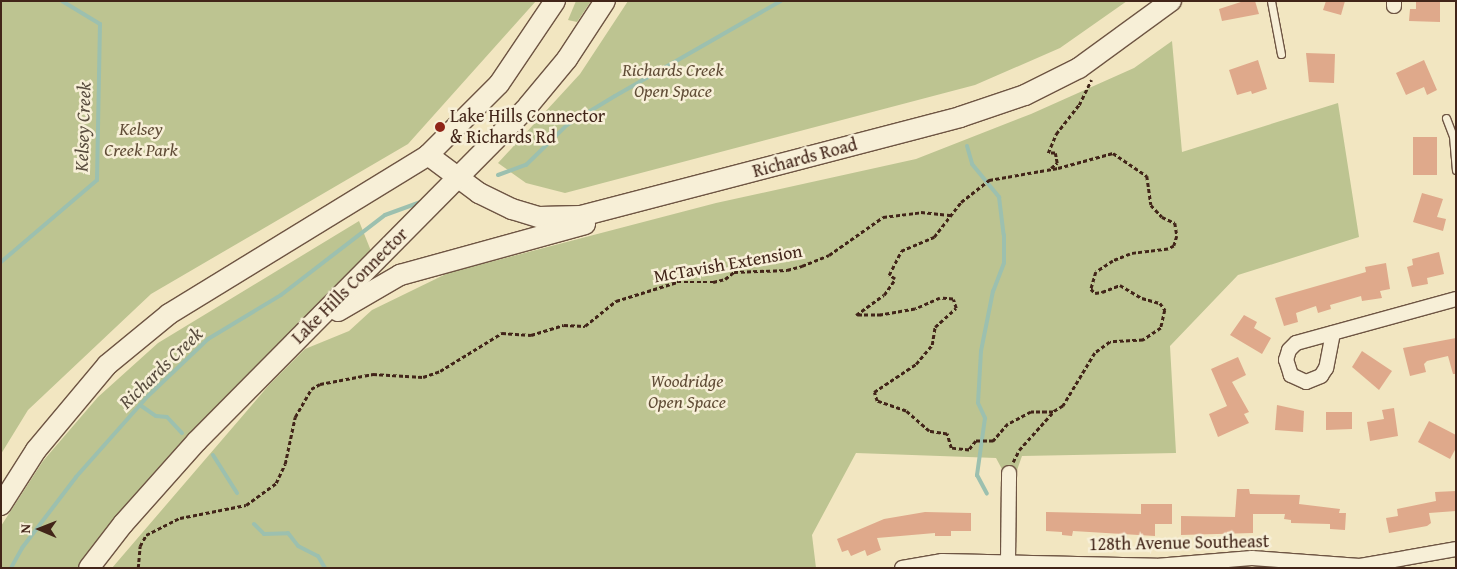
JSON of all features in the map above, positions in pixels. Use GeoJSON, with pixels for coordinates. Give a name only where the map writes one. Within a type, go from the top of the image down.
{"type":"FeatureCollection","features":[{"type":"Feature","properties":{"kind":"main road"},"geometry":{"type":"LineString","coordinates":[[1,505],[36,450],[72,403],[107,365],[143,334],[209,289],[377,189],[428,155],[499,84],[555,1]]}},
{"type":"Feature","properties":{"kind":"main road","name":"Lake Hills Connector"},"geometry":{"type":"LineString","coordinates":[[90,568],[154,488],[457,178],[550,80],[605,1]]}},
{"type":"Feature","properties":{"kind":"main road","name":"Richards Road"},"geometry":{"type":"LineString","coordinates":[[428,155],[457,178],[494,202],[539,217],[581,216],[960,117],[1025,95],[1079,68],[1171,1]]}},
{"type":"Feature","properties":{"kind":"main road"},"geometry":{"type":"LineString","coordinates":[[301,336],[363,294],[400,275],[583,225],[667,194]]}},
{"type":"Feature","properties":{"kind":"street"},"geometry":{"type":"LineString","coordinates":[[1333,333],[1456,299]]}},
{"type":"Feature","properties":{"kind":"street"},"geometry":{"type":"LineString","coordinates":[[1008,561],[1009,473]]}},
{"type":"Feature","properties":{"kind":"street","name":"128th Avenue Southeast"},"geometry":{"type":"LineString","coordinates":[[902,568],[942,561],[1008,561],[1156,566],[1252,558],[1360,566],[1456,550]]}},
{"type":"Feature","properties":{"kind":"lane"},"geometry":{"type":"LineString","coordinates":[[1271,1],[1280,54]]}},
{"type":"Feature","properties":{"kind":"lane"},"geometry":{"type":"LineString","coordinates":[[1446,118],[1453,136],[1456,170]]}},
{"type":"Feature","properties":{"kind":"path"},"geometry":{"type":"LineString","coordinates":[[1050,168],[1057,163],[1055,153],[1048,153],[1056,134],[1079,105],[1091,80]]}},
{"type":"Feature","properties":{"kind":"path"},"geometry":{"type":"LineString","coordinates":[[1009,473],[1019,450],[1053,412],[1063,406],[1095,353],[1110,342],[1153,336],[1164,321],[1165,310],[1160,303],[1142,298],[1129,288],[1120,285],[1095,293],[1091,289],[1096,272],[1130,254],[1168,249],[1174,246],[1177,236],[1176,223],[1162,217],[1151,205],[1147,176],[1123,157],[1113,153],[1099,154],[1078,163],[990,180],[978,186],[960,202],[934,237],[901,251],[889,275],[895,279],[884,294],[856,315],[881,315],[915,309],[940,298],[953,299],[956,308],[935,326],[932,345],[916,364],[874,392],[877,401],[906,411],[929,431],[947,434],[951,448],[969,450],[976,441],[993,441],[1008,424],[1031,412],[1053,412]]}},
{"type":"Feature","properties":{"kind":"path","name":"McTavish Extension"},"geometry":{"type":"LineString","coordinates":[[138,568],[140,546],[146,535],[180,518],[193,514],[246,505],[276,483],[286,464],[295,417],[312,389],[320,384],[373,374],[423,377],[440,371],[502,333],[531,335],[564,325],[585,326],[616,301],[677,282],[713,282],[725,279],[734,272],[787,270],[802,266],[828,256],[864,232],[876,219],[910,213],[952,215]]}},
{"type":"Feature","properties":{"kind":"green space","name":"Kelsey Creek Park"},"geometry":{"type":"Polygon","coordinates":[[[1,1],[536,1],[408,144],[151,294],[28,410],[1,454],[1,1]]]}},
{"type":"Feature","properties":{"kind":"green space"},"geometry":{"type":"Polygon","coordinates":[[[576,1],[591,1],[577,22],[568,20],[576,1]]]}},
{"type":"Feature","properties":{"kind":"green space","name":"Richards Creek Open Space"},"geometry":{"type":"Polygon","coordinates":[[[628,1],[1127,1],[1060,48],[975,85],[565,193],[526,183],[498,163],[580,74],[628,1]]]}},
{"type":"Feature","properties":{"kind":"green space","name":"Woodridge Open Space"},"geometry":{"type":"Polygon","coordinates":[[[1172,41],[1182,152],[1338,103],[1359,237],[1238,275],[1170,346],[1176,453],[1022,456],[1016,473],[1003,471],[996,458],[856,453],[812,535],[816,568],[112,568],[269,385],[305,349],[349,331],[372,310],[448,273],[716,203],[916,159],[1031,114],[1134,68],[1172,41]]]}},
{"type":"Feature","properties":{"kind":"green space"},"geometry":{"type":"Polygon","coordinates":[[[359,221],[371,251],[174,452],[77,568],[1,568],[1,526],[43,461],[98,397],[158,343],[359,221]]]}},
{"type":"Feature","properties":{"kind":"building"},"geometry":{"type":"Polygon","coordinates":[[[1244,1],[1255,1],[1259,14],[1222,21],[1219,9],[1244,1]]]}},
{"type":"Feature","properties":{"kind":"building"},"geometry":{"type":"Polygon","coordinates":[[[1326,1],[1345,1],[1341,15],[1323,10],[1326,1]]]}},
{"type":"Feature","properties":{"kind":"building"},"geometry":{"type":"Polygon","coordinates":[[[1416,1],[1440,1],[1440,22],[1409,21],[1410,9],[1416,9],[1416,1]]]}},
{"type":"Feature","properties":{"kind":"building"},"geometry":{"type":"Polygon","coordinates":[[[1306,53],[1335,54],[1334,83],[1309,82],[1306,53]]]}},
{"type":"Feature","properties":{"kind":"building"},"geometry":{"type":"Polygon","coordinates":[[[1258,60],[1267,89],[1252,94],[1251,91],[1237,95],[1229,70],[1258,60]]]}},
{"type":"Feature","properties":{"kind":"building"},"geometry":{"type":"Polygon","coordinates":[[[1424,60],[1437,90],[1427,95],[1424,87],[1406,95],[1396,73],[1424,60]]]}},
{"type":"Feature","properties":{"kind":"building"},"geometry":{"type":"Polygon","coordinates":[[[1413,137],[1437,137],[1437,175],[1413,175],[1413,137]]]}},
{"type":"Feature","properties":{"kind":"building"},"geometry":{"type":"Polygon","coordinates":[[[1422,193],[1443,199],[1437,217],[1446,219],[1443,231],[1413,222],[1422,193]]]}},
{"type":"Feature","properties":{"kind":"building"},"geometry":{"type":"Polygon","coordinates":[[[1439,252],[1444,274],[1427,278],[1428,284],[1412,287],[1407,267],[1413,265],[1412,259],[1439,252]]]}},
{"type":"Feature","properties":{"kind":"building"},"geometry":{"type":"Polygon","coordinates":[[[1386,263],[1390,289],[1380,291],[1382,298],[1362,301],[1361,296],[1330,305],[1331,309],[1318,313],[1316,306],[1296,313],[1298,322],[1284,326],[1275,298],[1366,272],[1365,267],[1386,263]]]}},
{"type":"Feature","properties":{"kind":"building"},"geometry":{"type":"Polygon","coordinates":[[[1244,315],[1257,322],[1254,328],[1271,338],[1262,354],[1230,335],[1244,315]]]}},
{"type":"Feature","properties":{"kind":"building"},"geometry":{"type":"Polygon","coordinates":[[[1456,338],[1456,374],[1453,374],[1448,356],[1427,361],[1424,364],[1426,372],[1410,376],[1403,348],[1456,338]]]}},
{"type":"Feature","properties":{"kind":"building"},"geometry":{"type":"Polygon","coordinates":[[[1362,351],[1392,371],[1379,390],[1352,367],[1362,351]]]}},
{"type":"Feature","properties":{"kind":"building"},"geometry":{"type":"Polygon","coordinates":[[[1238,357],[1246,375],[1232,382],[1249,412],[1244,414],[1249,423],[1218,437],[1209,414],[1227,406],[1211,369],[1238,357]]]}},
{"type":"Feature","properties":{"kind":"building"},"geometry":{"type":"Polygon","coordinates":[[[1277,405],[1304,411],[1303,432],[1275,430],[1277,405]]]}},
{"type":"Feature","properties":{"kind":"building"},"geometry":{"type":"Polygon","coordinates":[[[1394,408],[1398,436],[1370,441],[1367,422],[1384,419],[1382,410],[1394,408]]]}},
{"type":"Feature","properties":{"kind":"building"},"geometry":{"type":"Polygon","coordinates":[[[1326,412],[1352,412],[1352,429],[1326,430],[1326,412]]]}},
{"type":"Feature","properties":{"kind":"building"},"geometry":{"type":"Polygon","coordinates":[[[1429,421],[1456,435],[1456,448],[1450,459],[1418,442],[1429,421]]]}},
{"type":"Feature","properties":{"kind":"building"},"geometry":{"type":"Polygon","coordinates":[[[1237,489],[1249,489],[1250,494],[1300,495],[1299,504],[1340,509],[1339,513],[1346,513],[1345,530],[1330,529],[1330,524],[1291,523],[1291,520],[1284,519],[1285,514],[1253,514],[1253,533],[1181,535],[1181,516],[1235,517],[1237,489]]]}},
{"type":"Feature","properties":{"kind":"building"},"geometry":{"type":"Polygon","coordinates":[[[1456,491],[1456,511],[1429,513],[1431,523],[1427,526],[1389,533],[1386,518],[1398,516],[1397,509],[1436,501],[1435,492],[1456,491]]]}},
{"type":"Feature","properties":{"kind":"building"},"geometry":{"type":"Polygon","coordinates":[[[1141,504],[1172,504],[1172,524],[1155,524],[1155,536],[1073,531],[1072,536],[1062,535],[1062,532],[1046,531],[1046,512],[1141,514],[1141,504]]]}},
{"type":"Feature","properties":{"kind":"building"},"geometry":{"type":"Polygon","coordinates":[[[925,512],[971,513],[971,531],[951,531],[951,536],[935,536],[935,533],[877,538],[881,550],[867,556],[865,550],[851,556],[848,550],[842,552],[837,539],[884,519],[925,512]]]}},
{"type":"Feature","properties":{"kind":"waterway","name":"Kelsey Creek"},"geometry":{"type":"LineString","coordinates":[[1,262],[97,180],[100,24],[62,1]]}},
{"type":"Feature","properties":{"kind":"waterway","name":"Richards Creek"},"geometry":{"type":"LineString","coordinates":[[498,175],[526,165],[567,125],[781,1]]}},
{"type":"Feature","properties":{"kind":"waterway"},"geometry":{"type":"LineString","coordinates":[[967,146],[972,164],[999,197],[1004,235],[1004,263],[993,291],[981,351],[978,403],[985,418],[977,475],[987,494]]}},
{"type":"Feature","properties":{"kind":"waterway","name":"Richards Creek"},"geometry":{"type":"LineString","coordinates":[[11,568],[22,548],[76,477],[148,396],[208,339],[281,295],[385,215],[421,202]]}},
{"type":"Feature","properties":{"kind":"waterway"},"geometry":{"type":"LineString","coordinates":[[140,405],[156,416],[167,417],[182,433]]}},
{"type":"Feature","properties":{"kind":"waterway"},"geometry":{"type":"LineString","coordinates":[[213,455],[237,493]]}},
{"type":"Feature","properties":{"kind":"waterway"},"geometry":{"type":"LineString","coordinates":[[254,524],[264,534],[288,533],[298,546],[318,556],[325,568]]}},
{"type":"Feature","properties":{"kind":"place","name":"Lake Hills Connector & Richards Rd"},"geometry":{"type":"Point","coordinates":[440,127]}}]}
